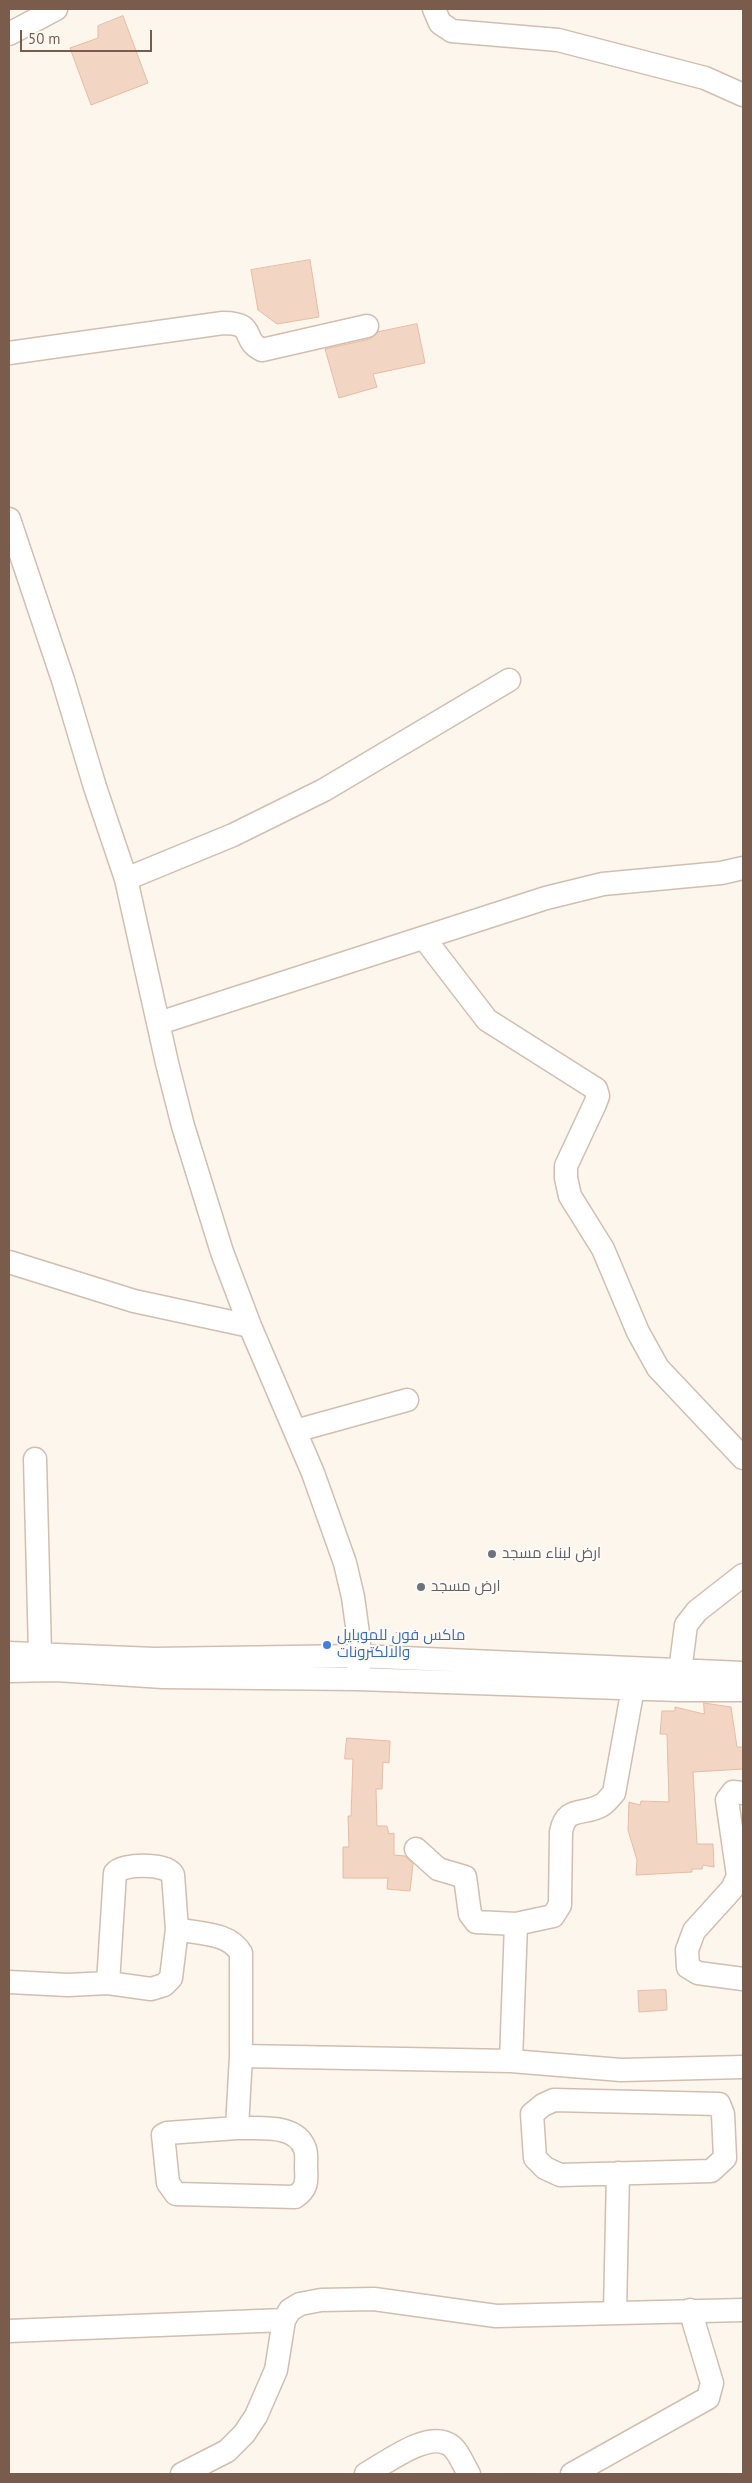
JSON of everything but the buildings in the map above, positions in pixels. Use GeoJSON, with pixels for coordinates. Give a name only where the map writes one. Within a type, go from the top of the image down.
{"type":"FeatureCollection","features":[{"type":"Feature","properties":{"kind":"street"},"geometry":{"type":"LineString","coordinates":[[13,24],[56,9]]}},
{"type":"Feature","properties":{"kind":"street"},"geometry":{"type":"LineString","coordinates":[[434,9],[440,23],[452,31],[558,40],[704,78],[743,95]]}},
{"type":"Feature","properties":{"kind":"street"},"geometry":{"type":"LineString","coordinates":[[9,353],[223,322],[238,323],[245,327],[256,347],[262,350],[367,326]]}},
{"type":"Feature","properties":{"kind":"street"},"geometry":{"type":"LineString","coordinates":[[9,519],[64,680],[95,787],[126,879],[183,1126],[222,1252],[250,1326],[332,1522],[345,1563],[353,1597],[358,1679]]}},
{"type":"Feature","properties":{"kind":"street"},"geometry":{"type":"LineString","coordinates":[[126,879],[233,835],[324,790],[510,680]]}},
{"type":"Feature","properties":{"kind":"street"},"geometry":{"type":"LineString","coordinates":[[159,1023],[546,898],[603,884],[721,873],[743,868]]}},
{"type":"Feature","properties":{"kind":"street"},"geometry":{"type":"LineString","coordinates":[[424,938],[487,1020],[596,1088],[598,1096],[596,1104],[566,1166],[566,1178],[570,1196],[603,1249],[638,1332],[658,1368],[743,1458]]}},
{"type":"Feature","properties":{"kind":"street"},"geometry":{"type":"LineString","coordinates":[[9,1262],[134,1301],[250,1326]]}},
{"type":"Feature","properties":{"kind":"street"},"geometry":{"type":"LineString","coordinates":[[294,1431],[407,1400]]}},
{"type":"Feature","properties":{"kind":"street"},"geometry":{"type":"LineString","coordinates":[[35,1459],[40,1653]]}},
{"type":"Feature","properties":{"kind":"street"},"geometry":{"type":"LineString","coordinates":[[679,1681],[686,1625],[691,1618],[743,1575]]}},
{"type":"Feature","properties":{"kind":"street"},"geometry":{"type":"LineString","coordinates":[[9,1653],[154,1659],[358,1656],[679,1681],[743,1690]]}},
{"type":"Feature","properties":{"kind":"street"},"geometry":{"type":"LineString","coordinates":[[9,1671],[56,1670],[163,1677],[358,1679],[633,1688],[743,1673]]}},
{"type":"Feature","properties":{"kind":"street"},"geometry":{"type":"LineString","coordinates":[[416,1849],[438,1868],[465,1878],[470,1914],[474,1921],[516,1924],[553,1916],[558,1910],[563,1821],[568,1816],[602,1806],[614,1793],[633,1688]]}},
{"type":"Feature","properties":{"kind":"street"},"geometry":{"type":"LineString","coordinates":[[743,1793],[733,1792],[727,1800],[738,1876],[732,1889],[694,1931],[687,1950],[688,1966],[698,1973],[743,1979]]}},
{"type":"Feature","properties":{"kind":"street"},"geometry":{"type":"LineString","coordinates":[[9,1982],[108,1983],[151,1988],[164,1985],[171,1978],[177,1929],[172,1872],[164,1868],[127,1866],[118,1869],[115,1873],[108,1983]]}},
{"type":"Feature","properties":{"kind":"street"},"geometry":{"type":"LineString","coordinates":[[511,2061],[516,1924]]}},
{"type":"Feature","properties":{"kind":"street"},"geometry":{"type":"LineString","coordinates":[[177,1929],[224,1937],[237,1945],[241,1953],[241,2056],[237,2128]]}},
{"type":"Feature","properties":{"kind":"street"},"geometry":{"type":"LineString","coordinates":[[241,2056],[511,2061],[621,2070],[743,2067]]}},
{"type":"Feature","properties":{"kind":"street"},"geometry":{"type":"LineString","coordinates":[[621,2070],[627,2103]]}},
{"type":"Feature","properties":{"kind":"street"},"geometry":{"type":"LineString","coordinates":[[554,2100],[627,2103],[719,2104],[723,2114],[725,2158],[711,2171],[560,2175],[545,2168],[535,2158],[532,2114],[543,2105],[554,2100]]}},
{"type":"Feature","properties":{"kind":"street"},"geometry":{"type":"LineString","coordinates":[[237,2128],[289,2131],[299,2139],[306,2150],[307,2186],[302,2192],[295,2197],[176,2194],[168,2183],[164,2135],[167,2133],[237,2128]]}},
{"type":"Feature","properties":{"kind":"street"},"geometry":{"type":"LineString","coordinates":[[616,2312],[618,2173]]}},
{"type":"Feature","properties":{"kind":"street"},"geometry":{"type":"LineString","coordinates":[[189,2473],[227,2451],[244,2434],[256,2416],[276,2370],[284,2320],[290,2310],[300,2304],[321,2300],[374,2299],[496,2316],[743,2310]]}},
{"type":"Feature","properties":{"kind":"street"},"geometry":{"type":"LineString","coordinates":[[572,2474],[708,2398],[712,2384],[690,2310]]}},
{"type":"Feature","properties":{"kind":"street"},"geometry":{"type":"LineString","coordinates":[[9,2331],[284,2320]]}},
{"type":"Feature","properties":{"kind":"street"},"geometry":{"type":"LineString","coordinates":[[366,2474],[424,2442],[439,2440],[452,2445],[469,2474]]}},
{"type":"Feature","properties":{"kind":"place","name":"ارض لبناء مسجد"},"geometry":{"type":"Point","coordinates":[492,1554]}},
{"type":"Feature","properties":{"kind":"place","name":"ارض مسجد"},"geometry":{"type":"Point","coordinates":[421,1587]}},
{"type":"Feature","properties":{"kind":"place","name":"ماكس فون للموبايل والالكترونات"},"geometry":{"type":"Point","coordinates":[327,1645]}}]}
